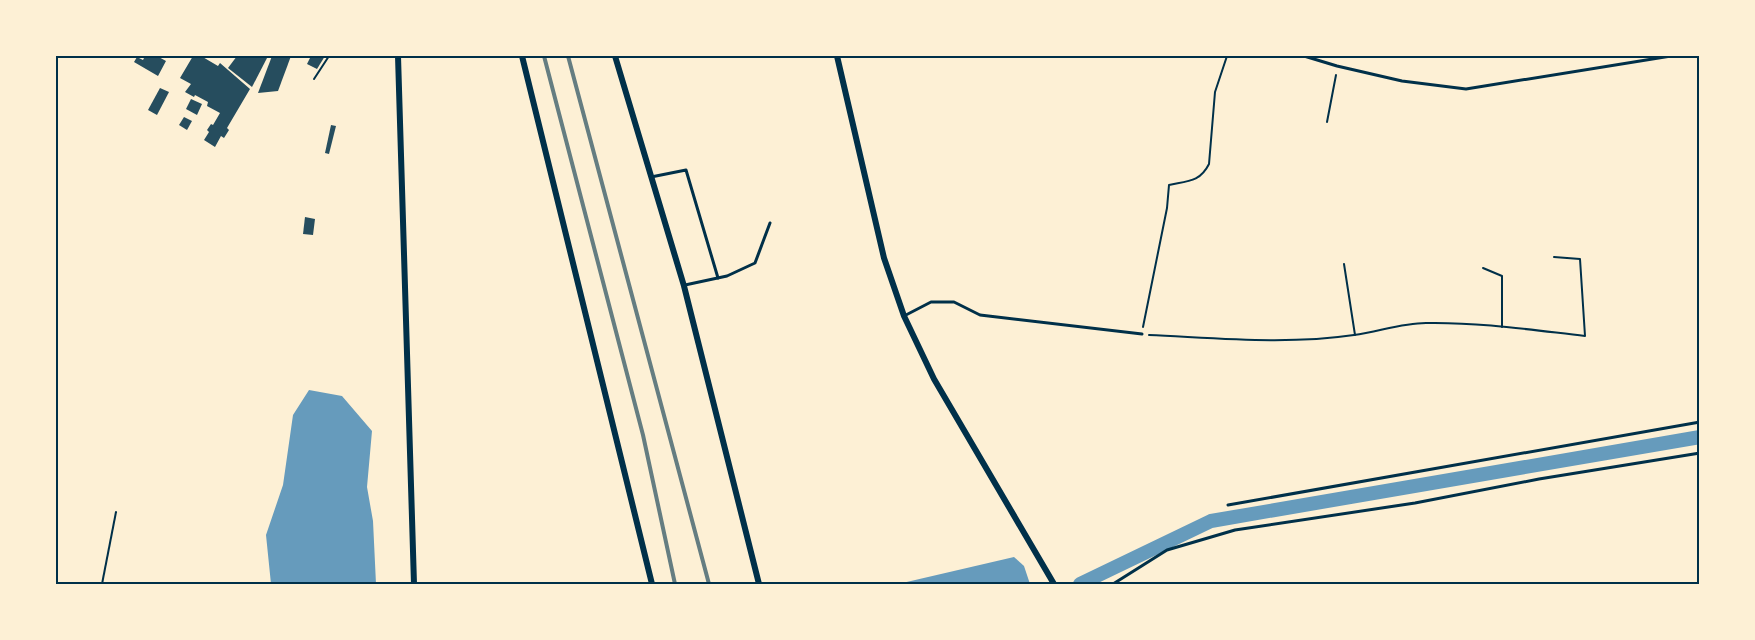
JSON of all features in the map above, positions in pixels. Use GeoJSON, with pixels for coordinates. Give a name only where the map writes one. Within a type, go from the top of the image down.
{"type":"FeatureCollection","features":[{"type":"Feature","properties":{"kind":"street"},"geometry":{"type":"LineString","coordinates":[[398,56],[414,585]]}},
{"type":"Feature","properties":{"kind":"street"},"geometry":{"type":"LineString","coordinates":[[522,56],[652,585]]}},
{"type":"Feature","properties":{"kind":"street"},"geometry":{"type":"LineString","coordinates":[[615,56],[684,286],[759,585]]}},
{"type":"Feature","properties":{"kind":"street"},"geometry":{"type":"LineString","coordinates":[[837,56],[884,258],[904,316],[934,379],[1053,582]]}},
{"type":"Feature","properties":{"kind":"lane"},"geometry":{"type":"LineString","coordinates":[[1304,56],[1402,81],[1466,89],[1671,56]]}},
{"type":"Feature","properties":{"kind":"lane"},"geometry":{"type":"LineString","coordinates":[[651,177],[686,170],[718,278]]}},
{"type":"Feature","properties":{"kind":"lane"},"geometry":{"type":"LineString","coordinates":[[684,286],[727,276],[755,263],[770,223]]}},
{"type":"Feature","properties":{"kind":"lane"},"geometry":{"type":"LineString","coordinates":[[904,316],[931,302],[954,302],[980,315],[1142,334]]}},
{"type":"Feature","properties":{"kind":"lane"},"geometry":{"type":"LineString","coordinates":[[1228,505],[1700,422]]}},
{"type":"Feature","properties":{"kind":"lane"},"geometry":{"type":"LineString","coordinates":[[1113,585],[1167,550],[1235,530],[1415,503],[1539,479],[1700,453]]}},
{"type":"Feature","properties":{"kind":"path"},"geometry":{"type":"LineString","coordinates":[[314,79],[329,56]]}},
{"type":"Feature","properties":{"kind":"path"},"geometry":{"type":"LineString","coordinates":[[1227,56],[1215,92],[1209,164],[1204,174],[1195,180],[1169,185],[1167,208],[1142,334],[1271,341],[1355,335],[1394,326],[1425,323],[1502,327],[1585,336],[1580,259],[1554,257]]}},
{"type":"Feature","properties":{"kind":"path"},"geometry":{"type":"LineString","coordinates":[[1327,122],[1337,66]]}},
{"type":"Feature","properties":{"kind":"path"},"geometry":{"type":"LineString","coordinates":[[1344,264],[1355,335]]}},
{"type":"Feature","properties":{"kind":"path"},"geometry":{"type":"LineString","coordinates":[[1483,268],[1502,276],[1502,327]]}},
{"type":"Feature","properties":{"kind":"path"},"geometry":{"type":"LineString","coordinates":[[102,585],[116,512]]}},
{"type":"Feature","properties":{"kind":"water"},"geometry":{"type":"Polygon","coordinates":[[[309,390],[342,396],[372,431],[367,487],[373,521],[376,584],[271,584],[266,535],[283,485],[293,415],[309,390]]]}},
{"type":"Feature","properties":{"kind":"water"},"geometry":{"type":"Polygon","coordinates":[[[1014,557],[1024,566],[1030,584],[898,584],[1014,557]]]}},
{"type":"Feature","properties":{"kind":"building"},"geometry":{"type":"Polygon","coordinates":[[[145,56],[157,56],[166,61],[158,76],[134,62],[137,57],[143,60],[145,56]]]}},
{"type":"Feature","properties":{"kind":"building"},"geometry":{"type":"Polygon","coordinates":[[[193,56],[201,56],[218,66],[220,63],[250,89],[227,128],[229,130],[224,138],[221,136],[215,147],[204,140],[209,132],[207,130],[220,113],[207,106],[208,102],[185,92],[191,84],[180,78],[193,56]]]}},
{"type":"Feature","properties":{"kind":"building"},"geometry":{"type":"Polygon","coordinates":[[[237,56],[266,56],[267,58],[252,87],[228,68],[237,56]]]}},
{"type":"Feature","properties":{"kind":"building"},"geometry":{"type":"Polygon","coordinates":[[[272,56],[291,56],[278,91],[258,93],[272,56]]]}},
{"type":"Feature","properties":{"kind":"building"},"geometry":{"type":"Polygon","coordinates":[[[311,56],[325,56],[317,69],[307,64],[311,56]]]}},
{"type":"Feature","properties":{"kind":"building"},"geometry":{"type":"Polygon","coordinates":[[[160,88],[169,92],[157,115],[148,110],[160,88]]]}},
{"type":"Feature","properties":{"kind":"building"},"geometry":{"type":"Polygon","coordinates":[[[191,99],[202,104],[197,115],[186,109],[191,99]]]}},
{"type":"Feature","properties":{"kind":"building"},"geometry":{"type":"Polygon","coordinates":[[[184,117],[192,121],[187,130],[179,125],[184,117]]]}},
{"type":"Feature","properties":{"kind":"building"},"geometry":{"type":"Polygon","coordinates":[[[331,125],[336,126],[329,154],[325,153],[331,125]]]}},
{"type":"Feature","properties":{"kind":"building"},"geometry":{"type":"Polygon","coordinates":[[[305,217],[315,219],[313,235],[303,234],[305,217]]]}},
{"type":"Feature","properties":{"kind":"waterway"},"geometry":{"type":"LineString","coordinates":[[1080,584],[1211,521],[1700,437]]}},
{"type":"Feature","properties":{"kind":"railway"},"geometry":{"type":"LineString","coordinates":[[544,56],[643,435],[675,584]]}},
{"type":"Feature","properties":{"kind":"railway"},"geometry":{"type":"LineString","coordinates":[[568,56],[709,584]]}}]}
